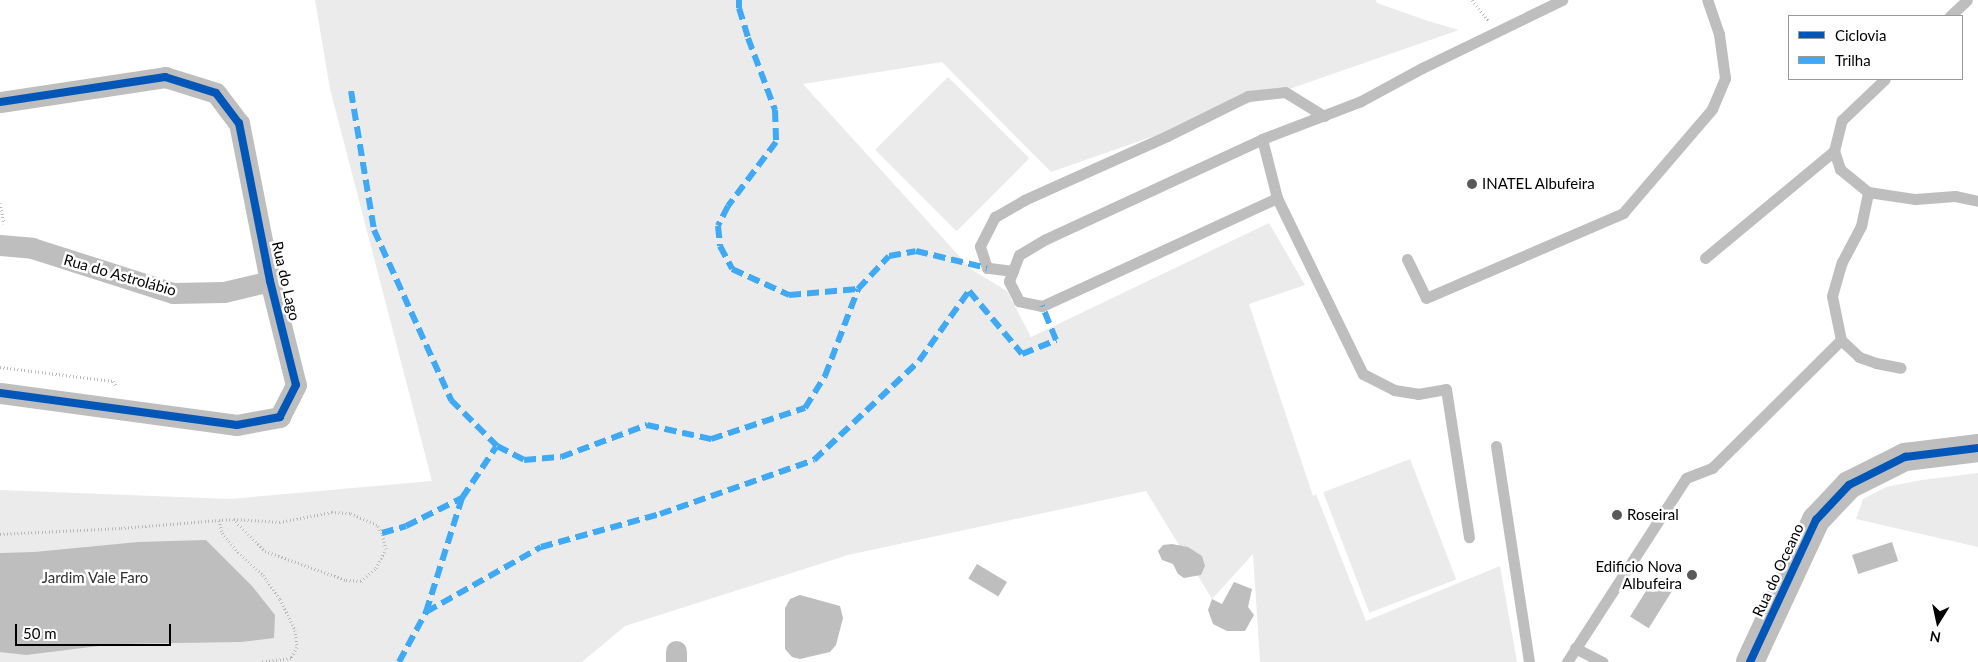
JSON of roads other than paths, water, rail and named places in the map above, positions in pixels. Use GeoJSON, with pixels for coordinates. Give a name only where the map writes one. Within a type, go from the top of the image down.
{"type":"FeatureCollection","features":[{"type":"Feature","properties":{"kind":"street","name":"Rua do Lago"},"geometry":{"type":"LineString","coordinates":[[0,102],[165,77],[216,93],[239,123],[270,281],[296,385],[280,418],[237,425],[0,393]]}},
{"type":"Feature","properties":{"kind":"street","name":"Rua do Astrolábio"},"geometry":{"type":"LineString","coordinates":[[0,245],[32,248],[173,293],[224,292],[270,281]]}},
{"type":"Feature","properties":{"kind":"street","name":"Rua do Oceano"},"geometry":{"type":"LineString","coordinates":[[1750,662],[1816,520],[1849,485],[1905,457],[1978,448]]}},
{"type":"Feature","properties":{"kind":"lane"},"geometry":{"type":"LineString","coordinates":[[1277,198],[1042,306],[1019,301],[1009,281],[1019,255],[1046,239],[1262,140],[1361,101],[1422,68],[1562,0]]}},
{"type":"Feature","properties":{"kind":"lane"},"geometry":{"type":"LineString","coordinates":[[1407,259],[1426,298],[1623,213],[1712,109],[1725,78],[1719,34],[1707,0]]}},
{"type":"Feature","properties":{"kind":"lane"},"geometry":{"type":"LineString","coordinates":[[1951,15],[1967,0]]}},
{"type":"Feature","properties":{"kind":"lane"},"geometry":{"type":"LineString","coordinates":[[1884,80],[1842,120],[1834,151],[1840,169],[1868,192],[1915,199],[1955,196],[1978,201]]}},
{"type":"Feature","properties":{"kind":"lane"},"geometry":{"type":"LineString","coordinates":[[1013,270],[987,268],[980,246],[995,217],[1024,200],[1167,136],[1248,96],[1285,92],[1324,116]]}},
{"type":"Feature","properties":{"kind":"lane"},"geometry":{"type":"LineString","coordinates":[[1262,140],[1277,198],[1363,374],[1394,390],[1418,394],[1446,389],[1469,537]]}},
{"type":"Feature","properties":{"kind":"lane"},"geometry":{"type":"LineString","coordinates":[[1705,258],[1834,151]]}},
{"type":"Feature","properties":{"kind":"lane"},"geometry":{"type":"LineString","coordinates":[[1868,192],[1861,226],[1842,262],[1832,296],[1841,340],[1859,357],[1901,368]]}},
{"type":"Feature","properties":{"kind":"lane"},"geometry":{"type":"LineString","coordinates":[[1567,662],[1686,478],[1712,468],[1841,340]]}},
{"type":"Feature","properties":{"kind":"lane"},"geometry":{"type":"LineString","coordinates":[[1496,446],[1529,662]]}},
{"type":"Feature","properties":{"kind":"lane"},"geometry":{"type":"LineString","coordinates":[[1575,648],[1603,662]]}},
{"type":"Feature","properties":{"kind":"place","name":"INATEL Albufeira"},"geometry":{"type":"Point","coordinates":[1472,184]}},
{"type":"Feature","properties":{"kind":"place","name":"Roseiral"},"geometry":{"type":"Point","coordinates":[1617,515]}},
{"type":"Feature","properties":{"kind":"place","name":"Edificio Nova Albufeira"},"geometry":{"type":"Point","coordinates":[1692,575]}},
{"type":"Feature","properties":{"kind":"park label","name":"Jardim Vale Faro"},"geometry":{"type":"Point","coordinates":[95,578]}}]}
